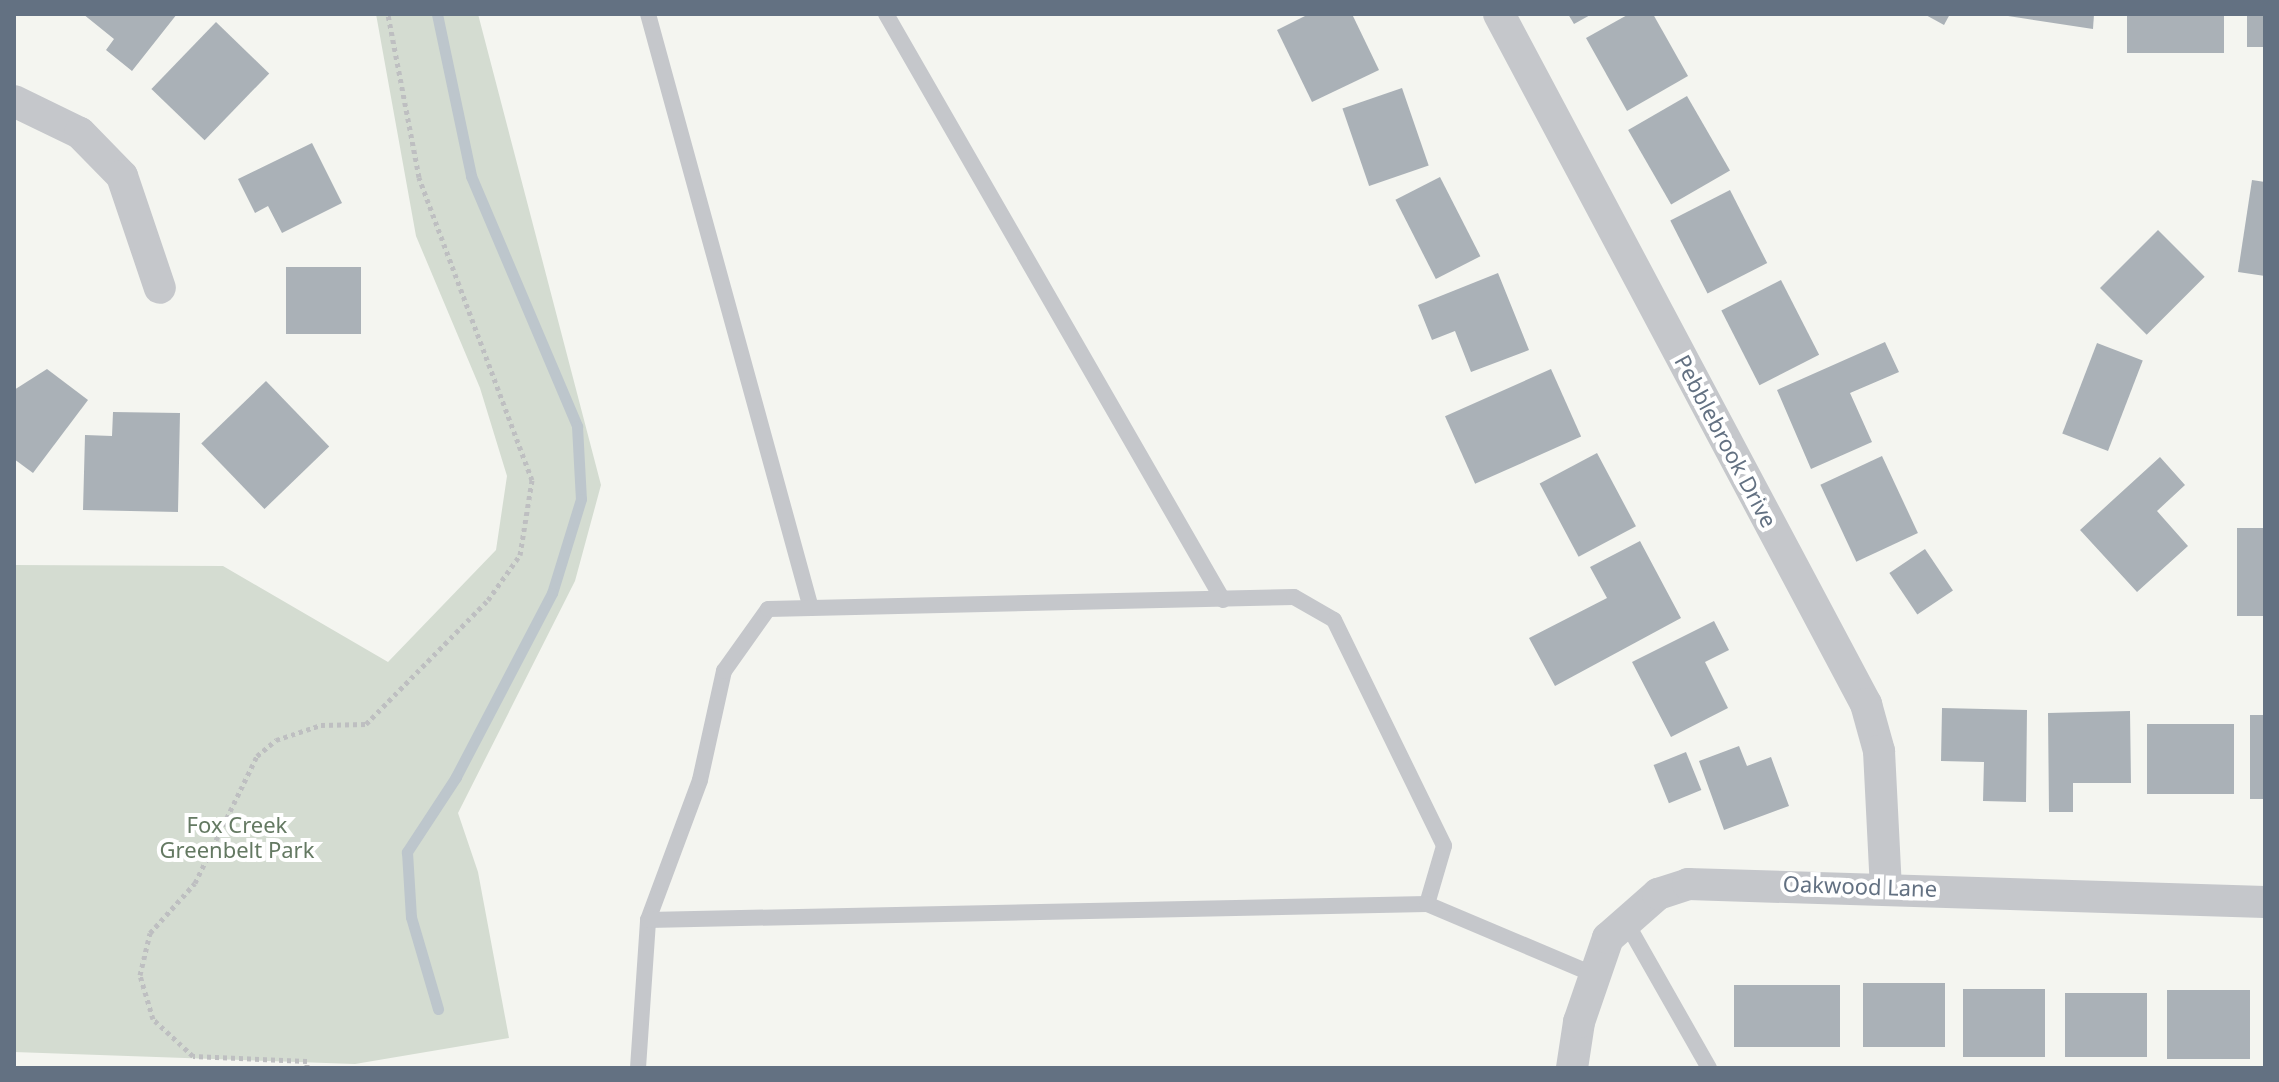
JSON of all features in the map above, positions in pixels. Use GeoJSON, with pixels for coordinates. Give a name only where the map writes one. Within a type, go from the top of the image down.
{"type":"FeatureCollection","features":[{"type":"Feature","properties":{"kind":"street","name":"Pebblebrook Drive"},"geometry":{"type":"LineString","coordinates":[[1499,14],[1866,704],[1879,751],[1886,887]]}},
{"type":"Feature","properties":{"kind":"street"},"geometry":{"type":"LineString","coordinates":[[14,101],[80,133],[122,176],[160,288]]}},
{"type":"Feature","properties":{"kind":"street","name":"Oakwood Lane"},"geometry":{"type":"LineString","coordinates":[[1572,1068],[1593,974],[1608,938],[1658,894],[1688,884],[1886,887],[2265,902]]}},
{"type":"Feature","properties":{"kind":"lane"},"geometry":{"type":"LineString","coordinates":[[648,14],[811,608]]}},
{"type":"Feature","properties":{"kind":"lane"},"geometry":{"type":"LineString","coordinates":[[886,14],[1223,600]]}},
{"type":"Feature","properties":{"kind":"lane"},"geometry":{"type":"LineString","coordinates":[[638,1068],[648,920],[700,780],[724,671],[768,609],[1294,597],[1334,620],[1444,846],[1427,904]]}},
{"type":"Feature","properties":{"kind":"lane"},"geometry":{"type":"LineString","coordinates":[[648,920],[1427,904],[1593,974]]}},
{"type":"Feature","properties":{"kind":"lane"},"geometry":{"type":"LineString","coordinates":[[1626,922],[1709,1068]]}},
{"type":"Feature","properties":{"kind":"path"},"geometry":{"type":"LineString","coordinates":[[307,1068],[307,1061],[193,1056],[153,1019],[140,975],[150,933],[195,883],[257,756],[276,740],[321,725],[366,724],[488,600],[520,555],[532,480],[419,177],[388,14]]}},
{"type":"Feature","properties":{"kind":"green space","name":"Fox Creek Greenbelt Park"},"geometry":{"type":"Polygon","coordinates":[[[376,14],[478,14],[601,485],[575,581],[458,813],[478,872],[509,1038],[355,1064],[14,1052],[14,565],[223,566],[388,662],[496,550],[507,476],[480,388],[416,236],[376,14]]]}},
{"type":"Feature","properties":{"kind":"building"},"geometry":{"type":"Polygon","coordinates":[[[83,14],[177,14],[132,71],[106,50],[114,39],[83,14]]]}},
{"type":"Feature","properties":{"kind":"building"},"geometry":{"type":"Polygon","coordinates":[[[1309,14],[1352,14],[1379,70],[1312,102],[1277,30],[1309,14]]]}},
{"type":"Feature","properties":{"kind":"building"},"geometry":{"type":"Polygon","coordinates":[[[1568,14],[1592,14],[1574,24],[1568,14]]]}},
{"type":"Feature","properties":{"kind":"building"},"geometry":{"type":"Polygon","coordinates":[[[1629,14],[1653,14],[1688,76],[1627,111],[1586,38],[1629,14]]]}},
{"type":"Feature","properties":{"kind":"building"},"geometry":{"type":"Polygon","coordinates":[[[1924,14],[1950,14],[1944,25],[1924,14]]]}},
{"type":"Feature","properties":{"kind":"building"},"geometry":{"type":"Polygon","coordinates":[[[1995,14],[2094,14],[2093,29],[1995,14]]]}},
{"type":"Feature","properties":{"kind":"building"},"geometry":{"type":"Polygon","coordinates":[[[2127,14],[2224,14],[2224,53],[2127,53],[2127,14]]]}},
{"type":"Feature","properties":{"kind":"building"},"geometry":{"type":"Polygon","coordinates":[[[2247,14],[2265,14],[2265,47],[2247,47],[2247,14]]]}},
{"type":"Feature","properties":{"kind":"building"},"geometry":{"type":"Polygon","coordinates":[[[216,22],[269,73],[205,140],[151,89],[216,22]]]}},
{"type":"Feature","properties":{"kind":"building"},"geometry":{"type":"Polygon","coordinates":[[[1402,88],[1429,166],[1369,186],[1342,109],[1402,88]]]}},
{"type":"Feature","properties":{"kind":"building"},"geometry":{"type":"Polygon","coordinates":[[[1687,96],[1730,170],[1671,204],[1628,130],[1687,96]]]}},
{"type":"Feature","properties":{"kind":"building"},"geometry":{"type":"Polygon","coordinates":[[[312,143],[342,203],[282,233],[268,206],[255,213],[238,179],[312,143]]]}},
{"type":"Feature","properties":{"kind":"building"},"geometry":{"type":"Polygon","coordinates":[[[1440,177],[1480,256],[1436,279],[1395,200],[1440,177]]]}},
{"type":"Feature","properties":{"kind":"building"},"geometry":{"type":"Polygon","coordinates":[[[2252,180],[2265,182],[2265,276],[2238,272],[2252,180]]]}},
{"type":"Feature","properties":{"kind":"building"},"geometry":{"type":"Polygon","coordinates":[[[1730,190],[1767,263],[1708,293],[1670,220],[1730,190]]]}},
{"type":"Feature","properties":{"kind":"building"},"geometry":{"type":"Polygon","coordinates":[[[2158,230],[2205,277],[2147,335],[2100,288],[2158,230]]]}},
{"type":"Feature","properties":{"kind":"building"},"geometry":{"type":"Polygon","coordinates":[[[286,267],[361,267],[361,334],[286,334],[286,267]]]}},
{"type":"Feature","properties":{"kind":"building"},"geometry":{"type":"Polygon","coordinates":[[[1498,273],[1529,350],[1471,372],[1455,331],[1432,340],[1418,305],[1498,273]]]}},
{"type":"Feature","properties":{"kind":"building"},"geometry":{"type":"Polygon","coordinates":[[[1781,280],[1819,355],[1759,385],[1721,310],[1781,280]]]}},
{"type":"Feature","properties":{"kind":"building"},"geometry":{"type":"Polygon","coordinates":[[[1885,342],[1899,372],[1850,393],[1872,442],[1811,469],[1777,390],[1885,342]]]}},
{"type":"Feature","properties":{"kind":"building"},"geometry":{"type":"Polygon","coordinates":[[[2097,343],[2143,361],[2108,451],[2062,434],[2097,343]]]}},
{"type":"Feature","properties":{"kind":"building"},"geometry":{"type":"Polygon","coordinates":[[[47,369],[88,400],[33,473],[14,459],[14,390],[47,369]]]}},
{"type":"Feature","properties":{"kind":"building"},"geometry":{"type":"Polygon","coordinates":[[[1551,369],[1581,437],[1475,484],[1445,416],[1551,369]]]}},
{"type":"Feature","properties":{"kind":"building"},"geometry":{"type":"Polygon","coordinates":[[[266,381],[329,446],[264,509],[201,444],[266,381]]]}},
{"type":"Feature","properties":{"kind":"building"},"geometry":{"type":"Polygon","coordinates":[[[113,412],[180,413],[178,512],[83,510],[85,435],[112,436],[113,412]]]}},
{"type":"Feature","properties":{"kind":"building"},"geometry":{"type":"Polygon","coordinates":[[[1597,453],[1636,526],[1579,557],[1540,484],[1597,453]]]}},
{"type":"Feature","properties":{"kind":"building"},"geometry":{"type":"Polygon","coordinates":[[[1882,456],[1918,533],[1856,562],[1820,485],[1882,456]]]}},
{"type":"Feature","properties":{"kind":"building"},"geometry":{"type":"Polygon","coordinates":[[[2160,457],[2185,485],[2157,511],[2188,546],[2137,592],[2080,530],[2160,457]]]}},
{"type":"Feature","properties":{"kind":"building"},"geometry":{"type":"Polygon","coordinates":[[[2237,528],[2265,528],[2265,616],[2237,616],[2237,528]]]}},
{"type":"Feature","properties":{"kind":"building"},"geometry":{"type":"Polygon","coordinates":[[[1640,541],[1681,618],[1555,686],[1529,638],[1607,598],[1590,567],[1640,541]]]}},
{"type":"Feature","properties":{"kind":"building"},"geometry":{"type":"Polygon","coordinates":[[[1925,549],[1953,590],[1917,614],[1889,573],[1925,549]]]}},
{"type":"Feature","properties":{"kind":"building"},"geometry":{"type":"Polygon","coordinates":[[[1714,621],[1729,650],[1705,662],[1728,708],[1671,737],[1632,662],[1714,621]]]}},
{"type":"Feature","properties":{"kind":"building"},"geometry":{"type":"Polygon","coordinates":[[[1942,708],[2027,710],[2026,802],[1983,801],[1984,762],[1941,761],[1942,708]]]}},
{"type":"Feature","properties":{"kind":"building"},"geometry":{"type":"Polygon","coordinates":[[[2130,711],[2131,783],[2073,783],[2073,812],[2049,812],[2048,713],[2130,711]]]}},
{"type":"Feature","properties":{"kind":"building"},"geometry":{"type":"Polygon","coordinates":[[[2250,715],[2265,715],[2265,799],[2250,799],[2250,715]]]}},
{"type":"Feature","properties":{"kind":"building"},"geometry":{"type":"Polygon","coordinates":[[[2147,724],[2234,724],[2234,794],[2147,794],[2147,724]]]}},
{"type":"Feature","properties":{"kind":"building"},"geometry":{"type":"Polygon","coordinates":[[[1739,746],[1747,766],[1771,757],[1789,806],[1724,830],[1699,761],[1739,746]]]}},
{"type":"Feature","properties":{"kind":"building"},"geometry":{"type":"Polygon","coordinates":[[[1686,752],[1701,790],[1669,803],[1654,765],[1686,752]]]}},
{"type":"Feature","properties":{"kind":"building"},"geometry":{"type":"Polygon","coordinates":[[[1863,983],[1945,983],[1945,1047],[1863,1047],[1863,983]]]}},
{"type":"Feature","properties":{"kind":"building"},"geometry":{"type":"Polygon","coordinates":[[[1734,985],[1840,985],[1840,1047],[1734,1047],[1734,985]]]}},
{"type":"Feature","properties":{"kind":"building"},"geometry":{"type":"Polygon","coordinates":[[[1963,989],[2045,989],[2045,1057],[1963,1057],[1963,989]]]}},
{"type":"Feature","properties":{"kind":"building"},"geometry":{"type":"Polygon","coordinates":[[[2167,990],[2250,990],[2250,1059],[2167,1059],[2167,990]]]}},
{"type":"Feature","properties":{"kind":"building"},"geometry":{"type":"Polygon","coordinates":[[[2065,993],[2147,993],[2147,1057],[2065,1057],[2065,993]]]}},
{"type":"Feature","properties":{"kind":"waterway"},"geometry":{"type":"LineString","coordinates":[[437,14],[471,176],[577,426],[581,499],[552,593],[456,777],[407,852],[411,917],[438,1009]]}}]}
